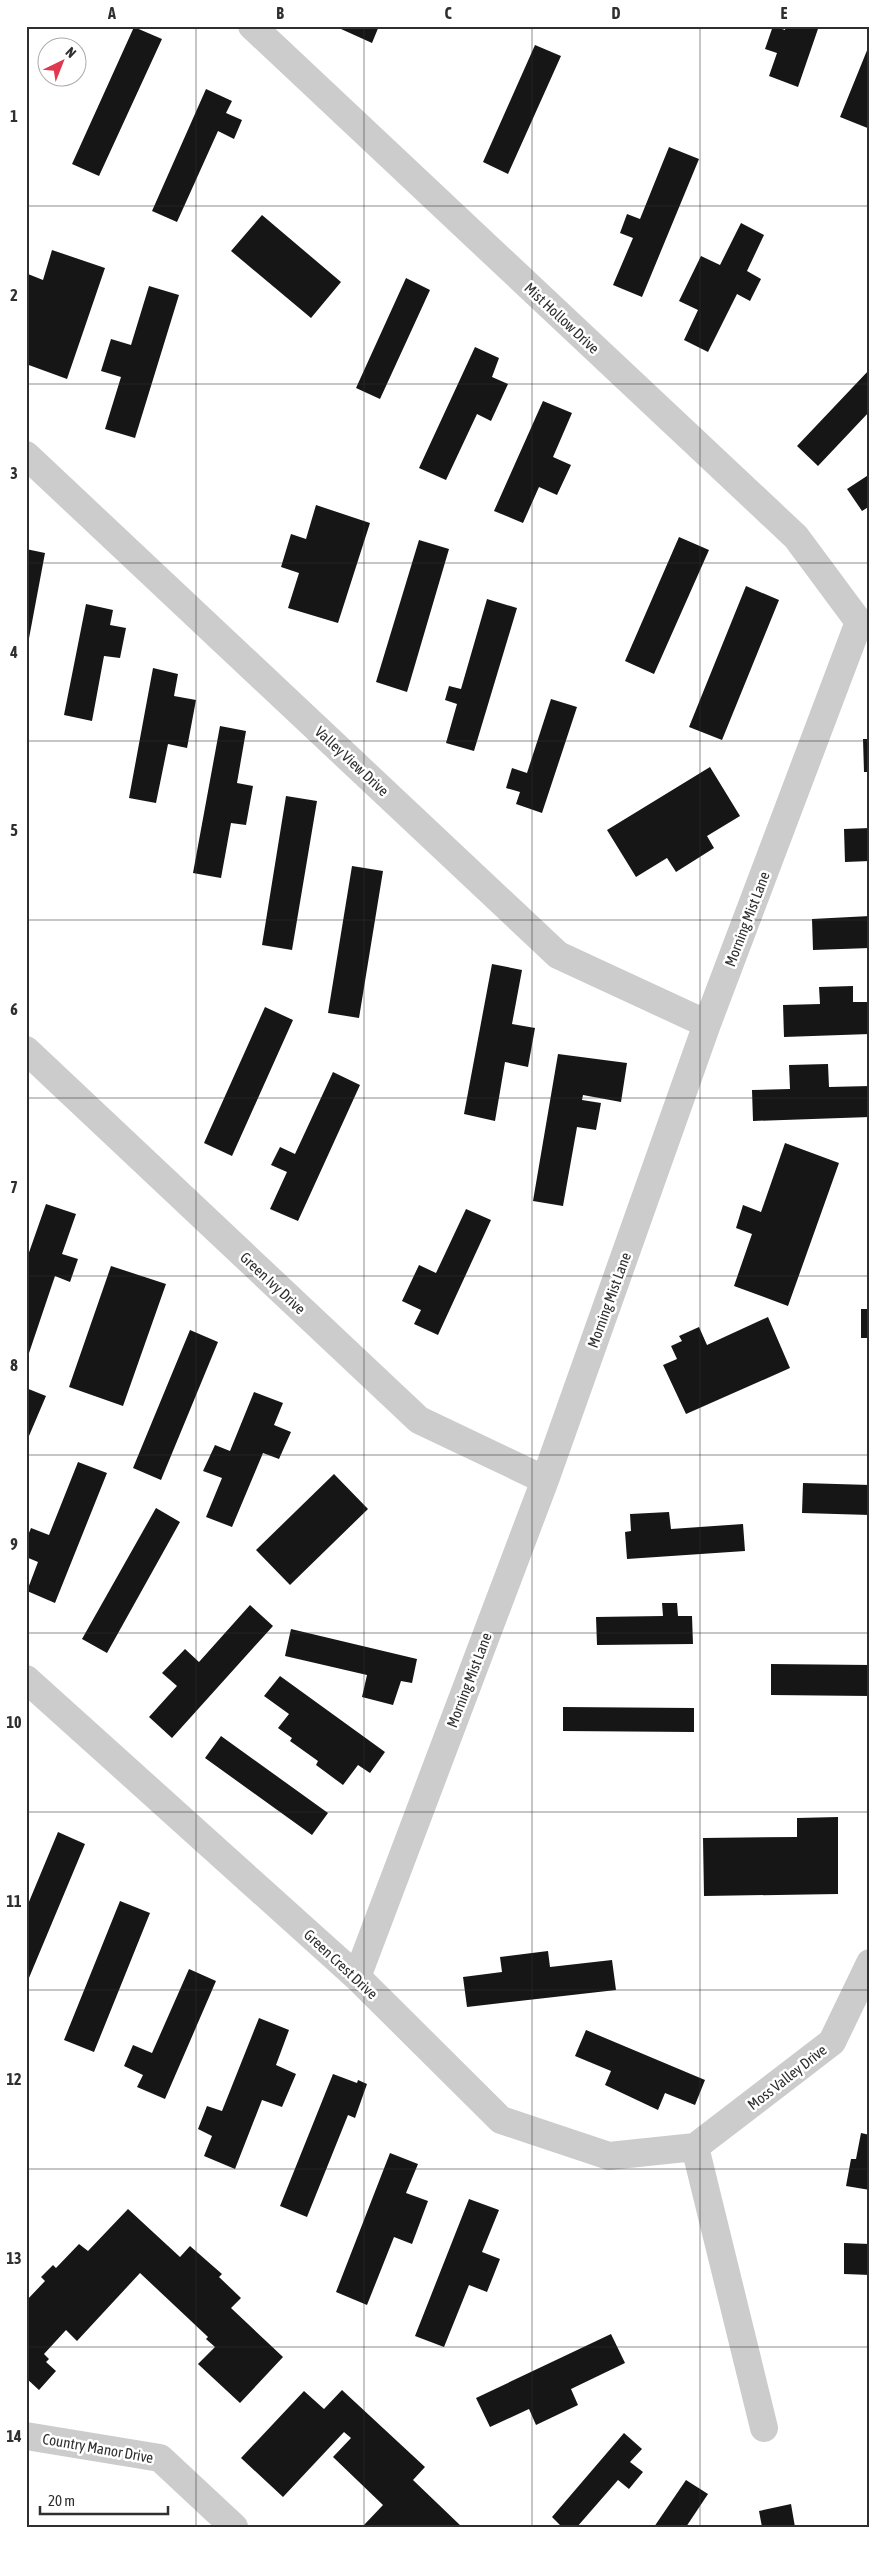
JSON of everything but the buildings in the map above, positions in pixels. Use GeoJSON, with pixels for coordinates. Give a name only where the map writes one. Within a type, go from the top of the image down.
{"type":"FeatureCollection","features":[{"type":"Feature","properties":{"kind":"street","name":"Mist Hollow Drive"},"geometry":{"type":"LineString","coordinates":[[252,26],[796,537],[859,622]]}},
{"type":"Feature","properties":{"kind":"street","name":"Valley View Drive"},"geometry":{"type":"LineString","coordinates":[[26,455],[558,955],[707,1024]]}},
{"type":"Feature","properties":{"kind":"street","name":"Morning Mist Lane"},"geometry":{"type":"LineString","coordinates":[[357,1977],[545,1480],[707,1024],[859,622]]}},
{"type":"Feature","properties":{"kind":"street","name":"Green Ivy Drive"},"geometry":{"type":"LineString","coordinates":[[26,1050],[419,1420],[545,1480]]}},
{"type":"Feature","properties":{"kind":"street","name":"Green Crest Drive"},"geometry":{"type":"LineString","coordinates":[[26,1679],[357,1977],[501,2120],[609,2156],[695,2147]]}},
{"type":"Feature","properties":{"kind":"street","name":"Moss Valley Drive"},"geometry":{"type":"LineString","coordinates":[[695,2147],[832,2042],[870,1963]]}},
{"type":"Feature","properties":{"kind":"street"},"geometry":{"type":"LineString","coordinates":[[695,2147],[764,2428]]}},
{"type":"Feature","properties":{"kind":"street","name":"Country Manor Drive"},"geometry":{"type":"LineString","coordinates":[[26,2436],[160,2458],[234,2527]]}}]}
